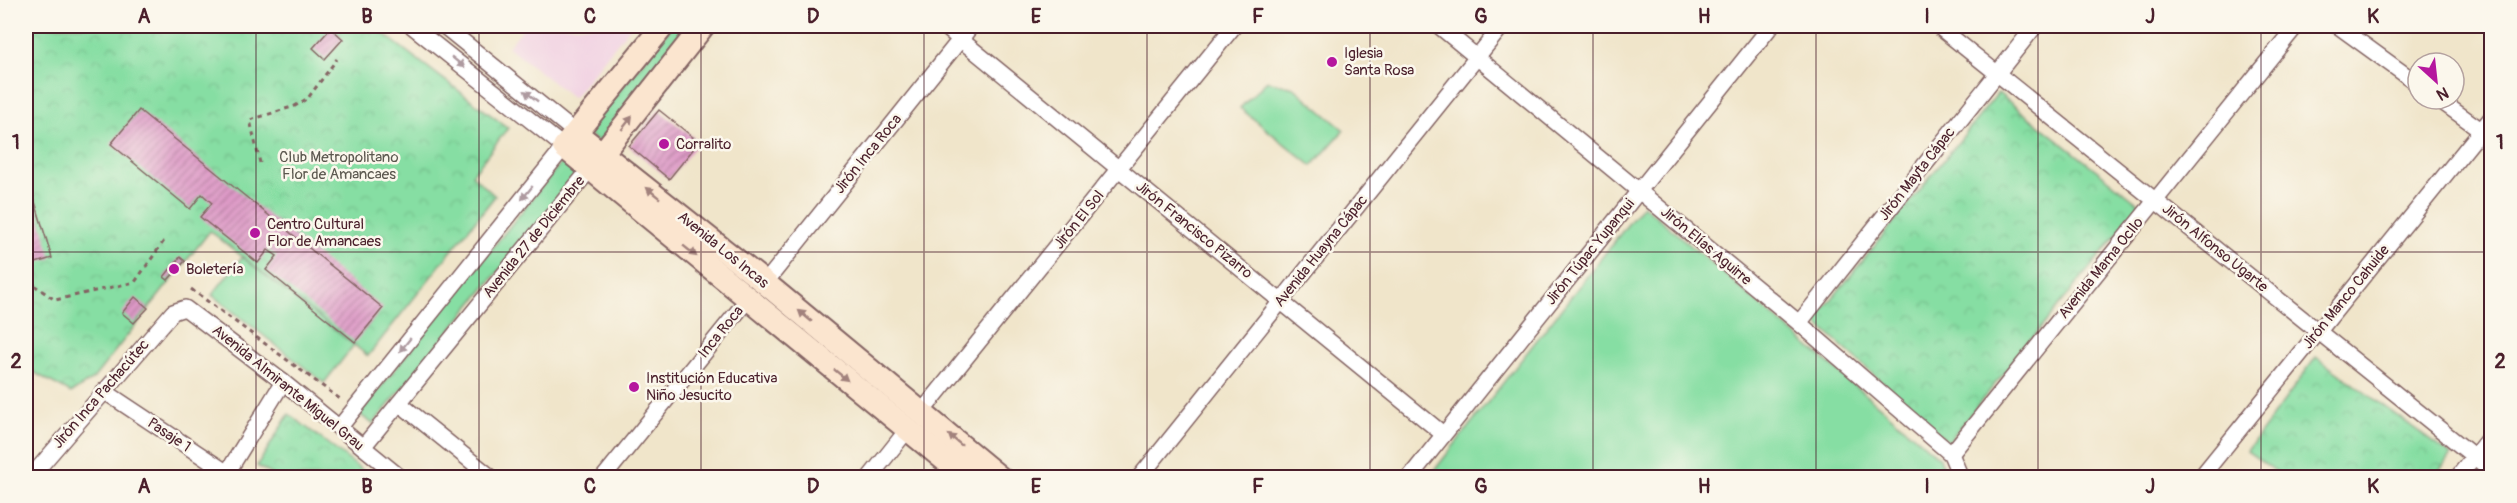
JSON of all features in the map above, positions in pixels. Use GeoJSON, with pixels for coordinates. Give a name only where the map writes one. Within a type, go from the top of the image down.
{"type":"FeatureCollection","features":[{"type":"Feature","properties":{"kind":"street","name":"Avenida Los Incas"},"geometry":{"type":"LineString","coordinates":[[412,26],[765,283],[914,421],[967,477]]}},
{"type":"Feature","properties":{"kind":"street","name":"Avenida Los Incas"},"geometry":{"type":"LineString","coordinates":[[444,26],[570,140]]}},
{"type":"Feature","properties":{"kind":"street"},"geometry":{"type":"LineString","coordinates":[[339,428],[663,26]]}},
{"type":"Feature","properties":{"kind":"street","name":"Avenida 27 de Diciembre"},"geometry":{"type":"LineString","coordinates":[[363,447],[703,26]]}},
{"type":"Feature","properties":{"kind":"street","name":"Jirón Francisco Pizarro"},"geometry":{"type":"LineString","coordinates":[[944,26],[1443,434]]}},
{"type":"Feature","properties":{"kind":"street","name":"Jirón Inca Roca"},"geometry":{"type":"LineString","coordinates":[[765,283],[971,26]]}},
{"type":"Feature","properties":{"kind":"street","name":"Jirón El Sol"},"geometry":{"type":"LineString","coordinates":[[869,477],[1120,170],[1234,26]]}},
{"type":"Feature","properties":{"kind":"street","name":"Jirón Elías Aguirre"},"geometry":{"type":"LineString","coordinates":[[1439,26],[1799,323],[1951,454],[1961,477]]}},
{"type":"Feature","properties":{"kind":"street","name":"Avenida Huayna Cápac"},"geometry":{"type":"LineString","coordinates":[[1139,477],[1502,26]]}},
{"type":"Feature","properties":{"kind":"street","name":"Jirón Túpac Yupanqui"},"geometry":{"type":"LineString","coordinates":[[1409,477],[1771,26]]}},
{"type":"Feature","properties":{"kind":"street","name":"Jirón Alfonso Ugarte"},"geometry":{"type":"LineString","coordinates":[[1938,26],[2492,471]]}},
{"type":"Feature","properties":{"kind":"street","name":"Jirón Mayta Cápac"},"geometry":{"type":"LineString","coordinates":[[1799,323],[2035,26]]}},
{"type":"Feature","properties":{"kind":"street","name":"Avenida Mama Ocllo"},"geometry":{"type":"LineString","coordinates":[[1951,454],[2296,26]]}},
{"type":"Feature","properties":{"kind":"street"},"geometry":{"type":"LineString","coordinates":[[2338,26],[2406,75]]}},
{"type":"Feature","properties":{"kind":"street"},"geometry":{"type":"LineString","coordinates":[[2454,111],[2486,134]]}},
{"type":"Feature","properties":{"kind":"street","name":"Jirón Manco Cahuide"},"geometry":{"type":"LineString","coordinates":[[2200,477],[2318,331],[2486,134],[2492,117]]}},
{"type":"Feature","properties":{"kind":"street","name":"Avenida Los Incas"},"geometry":{"type":"LineString","coordinates":[[596,161],[748,299],[914,421],[1000,477]]}},
{"type":"Feature","properties":{"kind":"street","name":"Inca Roca"},"geometry":{"type":"LineString","coordinates":[[603,477],[748,299]]}},
{"type":"Feature","properties":{"kind":"street","name":"Avenida Almirante Miguel Grau"},"geometry":{"type":"LineString","coordinates":[[173,312],[180,308],[189,309],[401,477]]}},
{"type":"Feature","properties":{"kind":"street","name":"Jirón Inca Pachacútec"},"geometry":{"type":"LineString","coordinates":[[30,477],[173,312]]}},
{"type":"Feature","properties":{"kind":"street"},"geometry":{"type":"LineString","coordinates":[[229,476],[283,382]]}},
{"type":"Feature","properties":{"kind":"street","name":"Pasaje 1"},"geometry":{"type":"LineString","coordinates":[[104,391],[229,476]]}},
{"type":"Feature","properties":{"kind":"street"},"geometry":{"type":"LineString","coordinates":[[399,403],[492,477]]}},
{"type":"Feature","properties":{"kind":"street"},"geometry":{"type":"LineString","coordinates":[[2457,477],[2492,434]]}},
{"type":"Feature","properties":{"kind":"path"},"geometry":{"type":"LineString","coordinates":[[260,163],[250,120],[295,106],[308,98],[337,59]]}},
{"type":"Feature","properties":{"kind":"path"},"geometry":{"type":"LineString","coordinates":[[26,284],[30,283],[55,300],[135,282],[166,238]]}},
{"type":"Feature","properties":{"kind":"path"},"geometry":{"type":"LineString","coordinates":[[191,289],[339,400],[347,392]]}},
{"type":"Feature","properties":{"kind":"shaded area"},"geometry":{"type":"Polygon","coordinates":[[[525,26],[631,26],[573,98],[508,47],[525,26]]]}},
{"type":"Feature","properties":{"kind":"green space","name":"Club Metropolitano Flor de Amancaes"},"geometry":{"type":"Polygon","coordinates":[[[26,26],[373,26],[508,128],[472,175],[495,196],[368,356],[210,231],[93,379],[71,393],[26,368],[26,26]]]}},
{"type":"Feature","properties":{"kind":"green space"},"geometry":{"type":"Polygon","coordinates":[[[672,26],[692,26],[598,142],[586,132],[672,26]]]}},
{"type":"Feature","properties":{"kind":"green space"},"geometry":{"type":"Polygon","coordinates":[[[1267,81],[1294,88],[1344,130],[1312,166],[1240,108],[1267,81]]]}},
{"type":"Feature","properties":{"kind":"green space"},"geometry":{"type":"Polygon","coordinates":[[[1998,93],[2141,205],[1948,442],[1814,321],[1998,93]]]}},
{"type":"Feature","properties":{"kind":"green space"},"geometry":{"type":"Polygon","coordinates":[[[564,159],[580,172],[373,424],[359,414],[564,159]]]}},
{"type":"Feature","properties":{"kind":"green space"},"geometry":{"type":"Polygon","coordinates":[[[1643,205],[1940,458],[1946,477],[1429,477],[1643,205]]]}},
{"type":"Feature","properties":{"kind":"green space"},"geometry":{"type":"Polygon","coordinates":[[[242,257],[354,345],[324,383],[212,295],[242,257]]]}},
{"type":"Feature","properties":{"kind":"green space"},"geometry":{"type":"Polygon","coordinates":[[[2316,357],[2451,455],[2435,477],[2284,477],[2247,451],[2316,357]]]}},
{"type":"Feature","properties":{"kind":"green space"},"geometry":{"type":"Polygon","coordinates":[[[289,414],[371,477],[276,477],[257,466],[289,414]]]}},
{"type":"Feature","properties":{"kind":"building"},"geometry":{"type":"Polygon","coordinates":[[[331,28],[343,39],[325,59],[313,48],[331,28]]]}},
{"type":"Feature","properties":{"kind":"building","name":"Centro Cultural Flor de Amancaes"},"geometry":{"type":"Polygon","coordinates":[[[139,110],[383,308],[355,342],[266,270],[277,256],[268,250],[258,263],[200,217],[212,203],[202,194],[190,209],[111,144],[139,110]]]}},
{"type":"Feature","properties":{"kind":"building","name":"Corralito"},"geometry":{"type":"Polygon","coordinates":[[[659,110],[699,142],[669,179],[629,146],[659,110]]]}},
{"type":"Feature","properties":{"kind":"building"},"geometry":{"type":"Polygon","coordinates":[[[29,182],[52,258],[26,266],[26,184],[29,182]]]}},
{"type":"Feature","properties":{"kind":"building","name":"Boletería"},"geometry":{"type":"Polygon","coordinates":[[[180,257],[185,261],[168,280],[164,277],[180,257]]]}},
{"type":"Feature","properties":{"kind":"building"},"geometry":{"type":"Polygon","coordinates":[[[135,297],[148,308],[134,323],[122,313],[135,297]]]}},
{"type":"Feature","properties":{"kind":"place","name":"Iglesia Santa Rosa"},"geometry":{"type":"Point","coordinates":[1332,62]}},
{"type":"Feature","properties":{"kind":"place","name":"Corralito"},"geometry":{"type":"Point","coordinates":[664,144]}},
{"type":"Feature","properties":{"kind":"place","name":"Centro Cultural Flor de Amancaes"},"geometry":{"type":"Point","coordinates":[255,233]}},
{"type":"Feature","properties":{"kind":"place","name":"Boletería"},"geometry":{"type":"Point","coordinates":[174,269]}},
{"type":"Feature","properties":{"kind":"place","name":"Institución Educativa Niño Jesucito"},"geometry":{"type":"Point","coordinates":[634,387]}}]}
